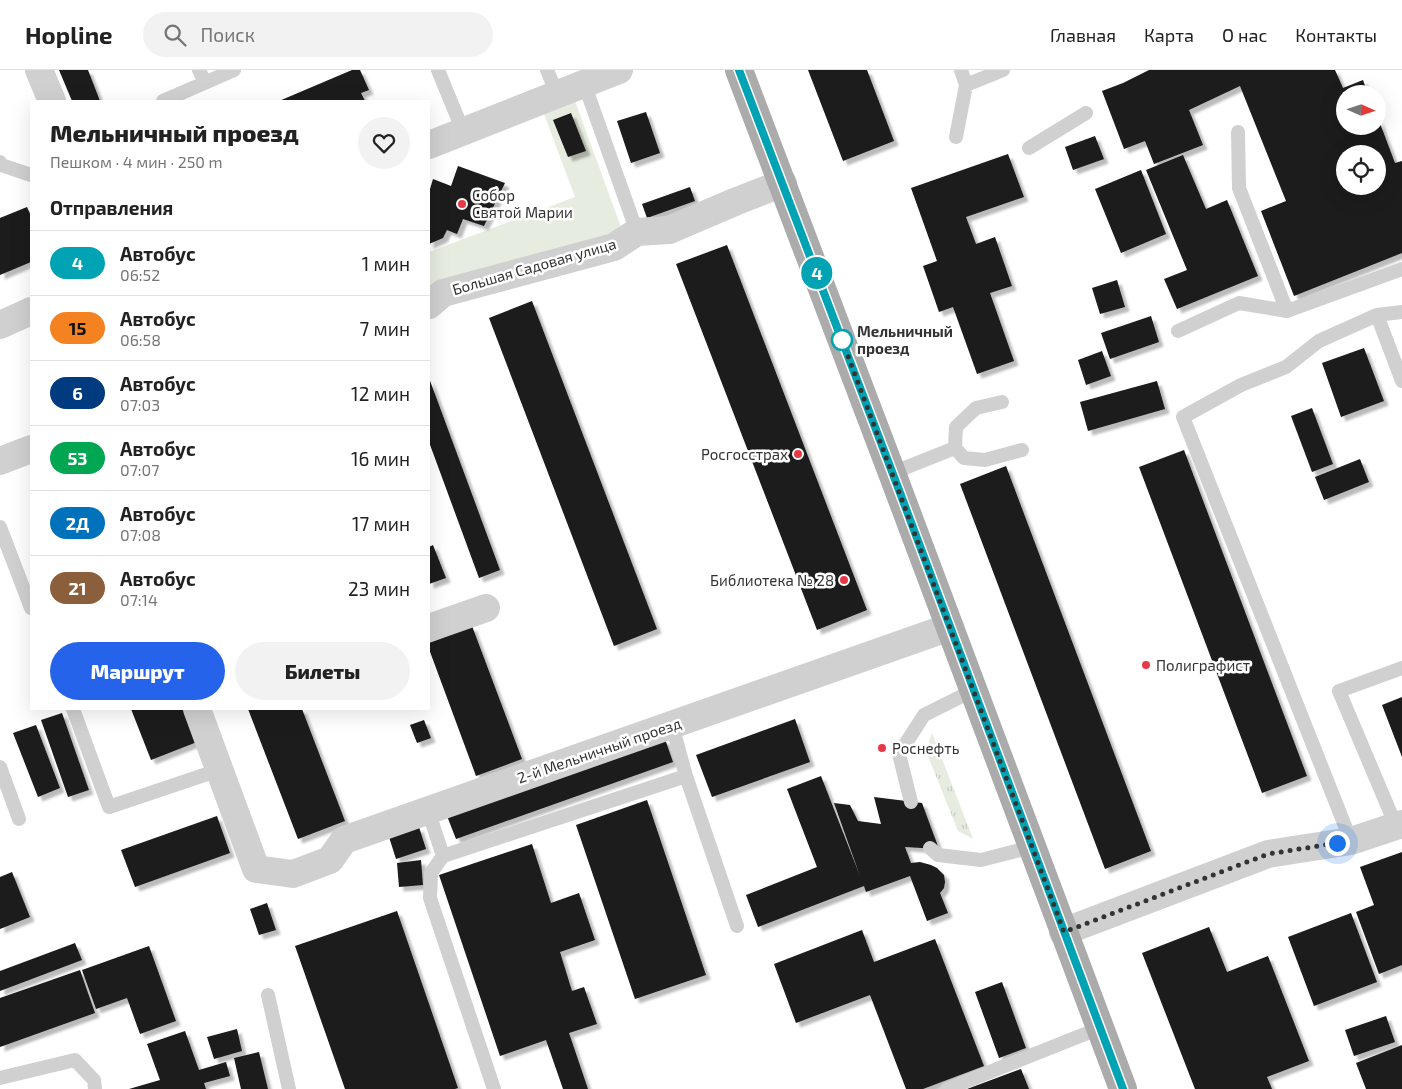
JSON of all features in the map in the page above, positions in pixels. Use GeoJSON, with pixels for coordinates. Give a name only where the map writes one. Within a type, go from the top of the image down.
{"type":"FeatureCollection","features":[{"type":"Feature","properties":{"kind":"main road"},"geometry":{"type":"LineString","coordinates":[[739,70],[1123,1089]]}},
{"type":"Feature","properties":{"kind":"street"},"geometry":{"type":"LineString","coordinates":[[39,70],[52,100]]}},
{"type":"Feature","properties":{"kind":"street"},"geometry":{"type":"LineString","coordinates":[[430,145],[463,131],[552,82],[584,83],[619,70]]}},
{"type":"Feature","properties":{"kind":"street","name":"Большая Садовая улица"},"geometry":{"type":"LineString","coordinates":[[430,304],[442,293],[614,247],[637,232],[669,230],[783,183]]}},
{"type":"Feature","properties":{"kind":"street"},"geometry":{"type":"LineString","coordinates":[[0,325],[30,311]]}},
{"type":"Feature","properties":{"kind":"street"},"geometry":{"type":"LineString","coordinates":[[0,461],[30,449]]}},
{"type":"Feature","properties":{"kind":"street"},"geometry":{"type":"LineString","coordinates":[[430,628],[486,608]]}},
{"type":"Feature","properties":{"kind":"street","name":"2-й Мельничный проезд"},"geometry":{"type":"LineString","coordinates":[[219,770],[256,868],[293,874],[330,860],[344,840],[950,628]]}},
{"type":"Feature","properties":{"kind":"street"},"geometry":{"type":"LineString","coordinates":[[199,710],[219,770]]}},
{"type":"Feature","properties":{"kind":"street"},"geometry":{"type":"LineString","coordinates":[[1064,932],[1268,854],[1351,841],[1399,825]]}},
{"type":"Feature","properties":{"kind":"lane"},"geometry":{"type":"LineString","coordinates":[[165,100],[202,76],[234,70]]}},
{"type":"Feature","properties":{"kind":"lane"},"geometry":{"type":"LineString","coordinates":[[438,70],[463,131]]}},
{"type":"Feature","properties":{"kind":"lane"},"geometry":{"type":"LineString","coordinates":[[956,137],[966,84],[961,70]]}},
{"type":"Feature","properties":{"kind":"lane"},"geometry":{"type":"LineString","coordinates":[[966,84],[1003,70]]}},
{"type":"Feature","properties":{"kind":"lane"},"geometry":{"type":"LineString","coordinates":[[584,83],[637,232]]}},
{"type":"Feature","properties":{"kind":"lane"},"geometry":{"type":"LineString","coordinates":[[1029,148],[1086,114]]}},
{"type":"Feature","properties":{"kind":"lane"},"geometry":{"type":"LineString","coordinates":[[1238,132],[1239,188],[1287,311]]}},
{"type":"Feature","properties":{"kind":"lane"},"geometry":{"type":"LineString","coordinates":[[0,162],[1,165],[30,175]]}},
{"type":"Feature","properties":{"kind":"lane"},"geometry":{"type":"LineString","coordinates":[[1178,332],[1239,303],[1287,311],[1402,269]]}},
{"type":"Feature","properties":{"kind":"lane"},"geometry":{"type":"LineString","coordinates":[[1351,841],[1184,417],[1241,386],[1286,367],[1319,341],[1377,315],[1402,312]]}},
{"type":"Feature","properties":{"kind":"lane"},"geometry":{"type":"LineString","coordinates":[[1377,315],[1402,381]]}},
{"type":"Feature","properties":{"kind":"lane"},"geometry":{"type":"LineString","coordinates":[[1002,402],[976,408],[962,421],[956,427],[955,448],[964,458],[985,460],[1022,450]]}},
{"type":"Feature","properties":{"kind":"lane"},"geometry":{"type":"LineString","coordinates":[[892,473],[955,448]]}},
{"type":"Feature","properties":{"kind":"lane"},"geometry":{"type":"LineString","coordinates":[[0,526],[30,605]]}},
{"type":"Feature","properties":{"kind":"lane"},"geometry":{"type":"LineString","coordinates":[[1399,825],[1339,691],[1402,668]]}},
{"type":"Feature","properties":{"kind":"lane"},"geometry":{"type":"LineString","coordinates":[[911,802],[899,754],[924,715],[974,690]]}},
{"type":"Feature","properties":{"kind":"lane"},"geometry":{"type":"LineString","coordinates":[[73,710],[109,807],[219,770]]}},
{"type":"Feature","properties":{"kind":"lane"},"geometry":{"type":"LineString","coordinates":[[672,725],[686,776],[737,926]]}},
{"type":"Feature","properties":{"kind":"lane"},"geometry":{"type":"LineString","coordinates":[[0,767],[19,818]]}},
{"type":"Feature","properties":{"kind":"lane"},"geometry":{"type":"LineString","coordinates":[[494,1089],[430,898],[431,873],[443,856],[686,776]]}},
{"type":"Feature","properties":{"kind":"lane"},"geometry":{"type":"LineString","coordinates":[[428,810],[443,856]]}},
{"type":"Feature","properties":{"kind":"lane"},"geometry":{"type":"LineString","coordinates":[[930,848],[938,855],[981,860],[1032,847]]}},
{"type":"Feature","properties":{"kind":"lane"},"geometry":{"type":"LineString","coordinates":[[268,995],[289,1089]]}},
{"type":"Feature","properties":{"kind":"lane"},"geometry":{"type":"LineString","coordinates":[[947,1089],[1100,1028]]}},
{"type":"Feature","properties":{"kind":"lane"},"geometry":{"type":"LineString","coordinates":[[0,1078],[74,1060],[94,1080],[96,1089]]}},
{"type":"Feature","properties":{"kind":"green space"},"geometry":{"type":"Polygon","coordinates":[[[575,101],[622,230],[430,293],[430,252],[575,197],[544,114],[575,101]]]}},
{"type":"Feature","properties":{"kind":"green space"},"geometry":{"type":"Polygon","coordinates":[[[932,733],[973,839],[958,831],[926,751],[932,733]]]}},
{"type":"Feature","properties":{"kind":"building"},"geometry":{"type":"Polygon","coordinates":[[[59,70],[88,70],[100,100],[72,100],[59,70]]]}},
{"type":"Feature","properties":{"kind":"building"},"geometry":{"type":"Polygon","coordinates":[[[352,70],[360,70],[369,90],[361,93],[364,100],[281,100],[352,70]]]}},
{"type":"Feature","properties":{"kind":"building"},"geometry":{"type":"Polygon","coordinates":[[[808,70],[867,70],[894,141],[843,161],[808,70]]]}},
{"type":"Feature","properties":{"kind":"building"},"geometry":{"type":"Polygon","coordinates":[[[1149,70],[1335,70],[1342,85],[1336,85],[1336,135],[1384,135],[1395,163],[1402,161],[1402,253],[1294,296],[1261,211],[1286,201],[1240,86],[1189,110],[1203,145],[1154,164],[1145,141],[1124,149],[1102,91],[1149,70]]]}},
{"type":"Feature","properties":{"kind":"building"},"geometry":{"type":"Polygon","coordinates":[[[1363,80],[1365,85],[1350,85],[1363,80]]]}},
{"type":"Feature","properties":{"kind":"building"},"geometry":{"type":"Polygon","coordinates":[[[646,112],[660,153],[631,163],[617,121],[646,112]]]}},
{"type":"Feature","properties":{"kind":"building"},"geometry":{"type":"Polygon","coordinates":[[[571,113],[586,151],[568,157],[553,120],[571,113]]]}},
{"type":"Feature","properties":{"kind":"building"},"geometry":{"type":"Polygon","coordinates":[[[1095,136],[1104,159],[1073,170],[1065,147],[1095,136]]]}},
{"type":"Feature","properties":{"kind":"building"},"geometry":{"type":"Polygon","coordinates":[[[1008,154],[1024,197],[966,217],[976,244],[995,237],[1012,286],[990,293],[1014,361],[977,374],[953,307],[939,312],[923,266],[937,261],[911,188],[1008,154]]]}},
{"type":"Feature","properties":{"kind":"building"},"geometry":{"type":"Polygon","coordinates":[[[1183,155],[1206,209],[1227,200],[1258,276],[1177,309],[1164,279],[1187,270],[1146,170],[1183,155]]]}},
{"type":"Feature","properties":{"kind":"building","name":"Собор Святой Марии"},"geometry":{"type":"Polygon","coordinates":[[[458,166],[505,183],[484,226],[463,219],[457,234],[447,230],[443,238],[430,244],[430,189],[433,179],[451,186],[458,166]]]}},
{"type":"Feature","properties":{"kind":"building"},"geometry":{"type":"Polygon","coordinates":[[[1141,170],[1166,234],[1121,253],[1095,189],[1141,170]]]}},
{"type":"Feature","properties":{"kind":"building"},"geometry":{"type":"Polygon","coordinates":[[[690,187],[695,201],[647,218],[642,204],[690,187]]]}},
{"type":"Feature","properties":{"kind":"building"},"geometry":{"type":"Polygon","coordinates":[[[27,207],[30,214],[30,262],[0,275],[0,218],[27,207]]]}},
{"type":"Feature","properties":{"kind":"building"},"geometry":{"type":"Polygon","coordinates":[[[727,245],[867,610],[817,630],[676,264],[727,245]]]}},
{"type":"Feature","properties":{"kind":"building"},"geometry":{"type":"Polygon","coordinates":[[[1117,280],[1125,307],[1100,314],[1092,288],[1117,280]]]}},
{"type":"Feature","properties":{"kind":"building"},"geometry":{"type":"Polygon","coordinates":[[[532,301],[657,629],[614,646],[489,318],[532,301]]]}},
{"type":"Feature","properties":{"kind":"building"},"geometry":{"type":"Polygon","coordinates":[[[1151,316],[1159,342],[1110,359],[1101,333],[1151,316]]]}},
{"type":"Feature","properties":{"kind":"building"},"geometry":{"type":"Polygon","coordinates":[[[1364,348],[1384,401],[1341,417],[1322,363],[1364,348]]]}},
{"type":"Feature","properties":{"kind":"building"},"geometry":{"type":"Polygon","coordinates":[[[1102,351],[1111,376],[1086,385],[1078,360],[1102,351]]]}},
{"type":"Feature","properties":{"kind":"building"},"geometry":{"type":"Polygon","coordinates":[[[430,381],[500,570],[479,578],[430,445],[430,381]]]}},
{"type":"Feature","properties":{"kind":"building"},"geometry":{"type":"Polygon","coordinates":[[[1157,381],[1165,409],[1088,431],[1080,402],[1157,381]]]}},
{"type":"Feature","properties":{"kind":"building"},"geometry":{"type":"Polygon","coordinates":[[[1312,408],[1333,464],[1312,472],[1291,416],[1312,408]]]}},
{"type":"Feature","properties":{"kind":"building"},"geometry":{"type":"Polygon","coordinates":[[[1184,450],[1307,776],[1262,793],[1139,467],[1184,450]]]}},
{"type":"Feature","properties":{"kind":"building"},"geometry":{"type":"Polygon","coordinates":[[[1360,459],[1369,482],[1324,500],[1315,477],[1360,459]]]}},
{"type":"Feature","properties":{"kind":"building"},"geometry":{"type":"Polygon","coordinates":[[[1006,466],[1151,851],[1105,869],[960,484],[1006,466]]]}},
{"type":"Feature","properties":{"kind":"building"},"geometry":{"type":"Polygon","coordinates":[[[433,545],[446,578],[430,584],[430,546],[433,545]]]}},
{"type":"Feature","properties":{"kind":"building"},"geometry":{"type":"Polygon","coordinates":[[[472,626],[522,759],[476,776],[430,652],[430,643],[472,626]]]}},
{"type":"Feature","properties":{"kind":"building"},"geometry":{"type":"Polygon","coordinates":[[[1402,697],[1402,757],[1382,705],[1402,697]]]}},
{"type":"Feature","properties":{"kind":"building"},"geometry":{"type":"Polygon","coordinates":[[[131,710],[184,710],[197,742],[151,760],[131,710]]]}},
{"type":"Feature","properties":{"kind":"building"},"geometry":{"type":"Polygon","coordinates":[[[248,710],[302,710],[345,821],[298,839],[248,710]]]}},
{"type":"Feature","properties":{"kind":"building"},"geometry":{"type":"Polygon","coordinates":[[[62,713],[89,790],[68,797],[41,720],[62,713]]]}},
{"type":"Feature","properties":{"kind":"building"},"geometry":{"type":"Polygon","coordinates":[[[795,719],[810,762],[712,797],[696,755],[795,719]]]}},
{"type":"Feature","properties":{"kind":"building"},"geometry":{"type":"Polygon","coordinates":[[[424,720],[431,738],[417,743],[410,725],[424,720]]]}},
{"type":"Feature","properties":{"kind":"building"},"geometry":{"type":"Polygon","coordinates":[[[36,725],[60,788],[38,797],[13,733],[36,725]]]}},
{"type":"Feature","properties":{"kind":"building"},"geometry":{"type":"Polygon","coordinates":[[[665,739],[673,762],[456,839],[447,816],[665,739]]]}},
{"type":"Feature","properties":{"kind":"building"},"geometry":{"type":"Polygon","coordinates":[[[821,776],[860,876],[834,803],[850,805],[858,821],[881,824],[874,797],[922,803],[939,849],[905,847],[911,863],[920,862],[931,865],[944,875],[944,888],[940,893],[948,913],[927,921],[910,876],[866,892],[864,886],[758,927],[746,895],[817,867],[787,789],[821,776]]]}},
{"type":"Feature","properties":{"kind":"building"},"geometry":{"type":"Polygon","coordinates":[[[647,800],[706,975],[635,999],[576,825],[647,800]]]}},
{"type":"Feature","properties":{"kind":"building"},"geometry":{"type":"Polygon","coordinates":[[[217,816],[230,853],[135,887],[121,850],[217,816]]]}},
{"type":"Feature","properties":{"kind":"building"},"geometry":{"type":"Polygon","coordinates":[[[419,827],[426,849],[396,859],[389,837],[419,827]]]}},
{"type":"Feature","properties":{"kind":"building"},"geometry":{"type":"Polygon","coordinates":[[[532,844],[551,903],[579,893],[595,940],[560,952],[572,991],[584,987],[597,1024],[569,1033],[588,1089],[563,1089],[546,1040],[500,1056],[439,875],[532,844]]]}},
{"type":"Feature","properties":{"kind":"building"},"geometry":{"type":"Polygon","coordinates":[[[1402,852],[1402,965],[1379,974],[1356,912],[1374,905],[1360,867],[1402,852]]]}},
{"type":"Feature","properties":{"kind":"building"},"geometry":{"type":"Polygon","coordinates":[[[421,860],[423,885],[399,887],[397,863],[421,860]]]}},
{"type":"Feature","properties":{"kind":"building"},"geometry":{"type":"Polygon","coordinates":[[[12,872],[30,917],[0,929],[0,877],[12,872]]]}},
{"type":"Feature","properties":{"kind":"building"},"geometry":{"type":"Polygon","coordinates":[[[267,903],[276,930],[259,935],[250,909],[267,903]]]}},
{"type":"Feature","properties":{"kind":"building"},"geometry":{"type":"Polygon","coordinates":[[[397,911],[458,1088],[345,1089],[295,946],[397,911]]]}},
{"type":"Feature","properties":{"kind":"building"},"geometry":{"type":"Polygon","coordinates":[[[1351,913],[1377,982],[1314,1006],[1288,937],[1351,913]]]}},
{"type":"Feature","properties":{"kind":"building"},"geometry":{"type":"Polygon","coordinates":[[[1209,927],[1227,972],[1268,956],[1309,1061],[1267,1077],[1272,1089],[1195,1089],[1142,953],[1209,927]]]}},
{"type":"Feature","properties":{"kind":"building"},"geometry":{"type":"Polygon","coordinates":[[[862,930],[874,962],[935,939],[984,1066],[923,1089],[906,1089],[870,995],[796,1023],[774,964],[862,930]]]}},
{"type":"Feature","properties":{"kind":"building"},"geometry":{"type":"Polygon","coordinates":[[[75,943],[82,960],[0,991],[0,971],[75,943]]]}},
{"type":"Feature","properties":{"kind":"building"},"geometry":{"type":"Polygon","coordinates":[[[149,946],[176,1021],[140,1034],[127,998],[96,1009],[82,970],[149,946]]]}},
{"type":"Feature","properties":{"kind":"building"},"geometry":{"type":"Polygon","coordinates":[[[80,970],[95,1013],[0,1047],[0,998],[80,970]]]}},
{"type":"Feature","properties":{"kind":"building"},"geometry":{"type":"Polygon","coordinates":[[[1002,982],[1026,1048],[999,1058],[975,992],[1002,982]]]}},
{"type":"Feature","properties":{"kind":"building"},"geometry":{"type":"Polygon","coordinates":[[[1386,1016],[1395,1042],[1354,1056],[1345,1030],[1386,1016]]]}},
{"type":"Feature","properties":{"kind":"building"},"geometry":{"type":"Polygon","coordinates":[[[237,1029],[242,1051],[214,1059],[207,1037],[237,1029]]]}},
{"type":"Feature","properties":{"kind":"building"},"geometry":{"type":"Polygon","coordinates":[[[185,1031],[199,1070],[226,1062],[230,1076],[204,1083],[206,1089],[129,1089],[160,1080],[147,1044],[185,1031]]]}},
{"type":"Feature","properties":{"kind":"building"},"geometry":{"type":"Polygon","coordinates":[[[1402,1045],[1402,1089],[1366,1089],[1356,1063],[1402,1045]]]}},
{"type":"Feature","properties":{"kind":"building"},"geometry":{"type":"Polygon","coordinates":[[[259,1052],[268,1089],[241,1089],[234,1058],[259,1052]]]}},
{"type":"Feature","properties":{"kind":"building"},"geometry":{"type":"Polygon","coordinates":[[[1021,1069],[1029,1089],[967,1089],[1021,1069]]]}},
{"type":"Feature","properties":{"kind":"bus line","name":"4"},"geometry":{"type":"LineString","coordinates":[[739,70],[899,490],[1123,1089]]}},
{"type":"Feature","properties":{"kind":"place","name":"Собор Святой Марии"},"geometry":{"type":"Point","coordinates":[462,204]}},
{"type":"Feature","properties":{"kind":"place","name":"Мельничный проезд"},"geometry":{"type":"Point","coordinates":[842,340]}},
{"type":"Feature","properties":{"kind":"place","name":"Росгосстрах"},"geometry":{"type":"Point","coordinates":[798,454]}},
{"type":"Feature","properties":{"kind":"place","name":"Библиотека № 28"},"geometry":{"type":"Point","coordinates":[844,580]}},
{"type":"Feature","properties":{"kind":"place","name":"Полиграфист"},"geometry":{"type":"Point","coordinates":[1146,665]}},
{"type":"Feature","properties":{"kind":"place","name":"Роснефть"},"geometry":{"type":"Point","coordinates":[882,748]}},
{"type":"Feature","properties":{"kind":"route"},"geometry":{"type":"LineString","coordinates":[[842,340],[1064,932],[1268,854],[1337,843]]}}]}
